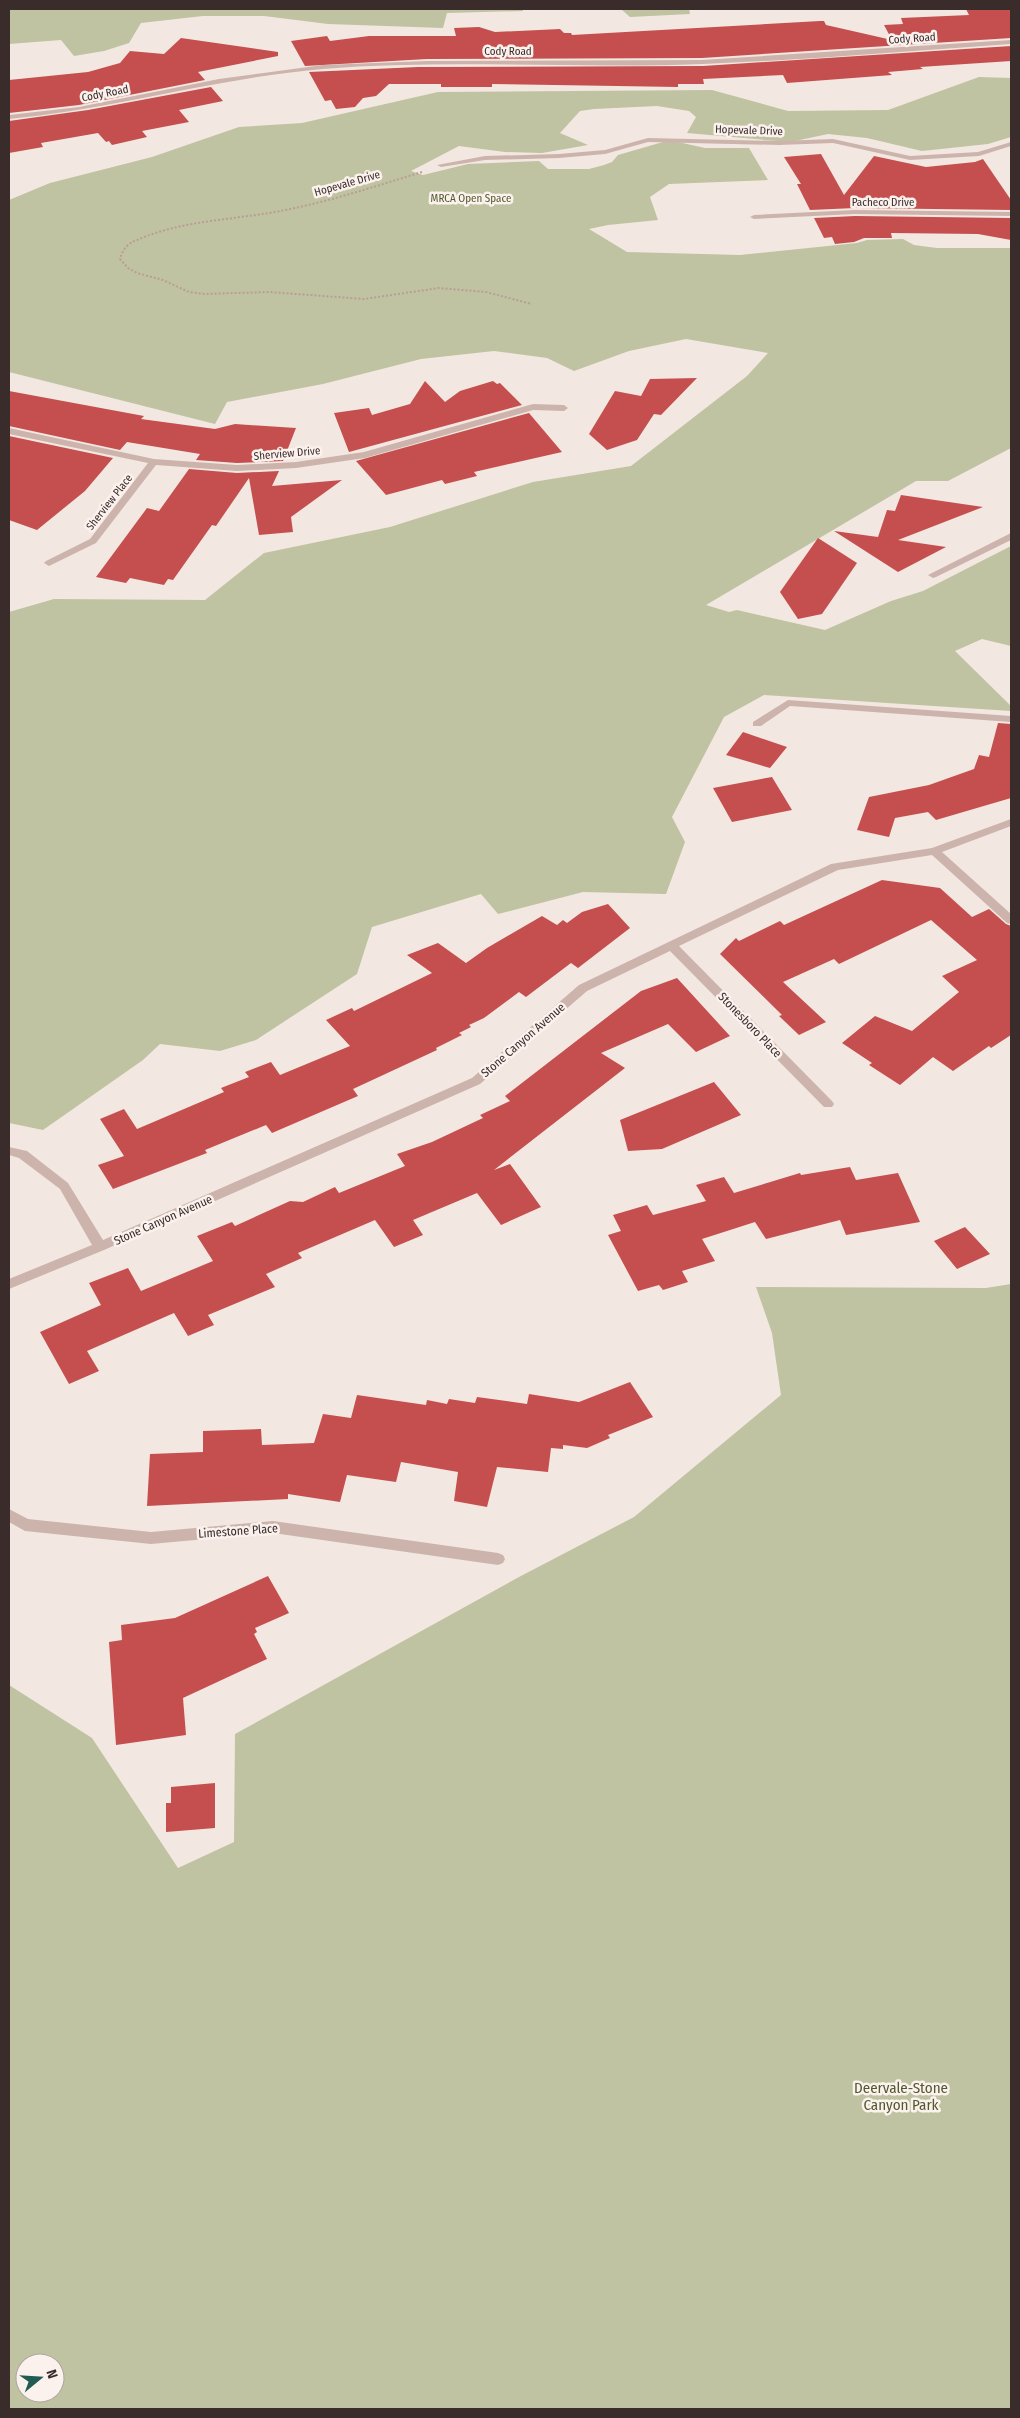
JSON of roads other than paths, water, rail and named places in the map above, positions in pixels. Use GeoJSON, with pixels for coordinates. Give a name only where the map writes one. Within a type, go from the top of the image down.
{"type":"FeatureCollection","features":[{"type":"Feature","properties":{"kind":"street","name":"Cody Road"},"geometry":{"type":"LineString","coordinates":[[9,117],[79,109],[219,81],[323,67],[466,62],[702,62],[1011,42]]}},
{"type":"Feature","properties":{"kind":"street","name":"Hopevale Drive"},"geometry":{"type":"LineString","coordinates":[[442,165],[485,158],[559,156],[605,152],[648,140],[779,143],[833,142],[902,157],[930,158],[979,154],[1011,144]]}},
{"type":"Feature","properties":{"kind":"street","name":"Pacheco Drive"},"geometry":{"type":"LineString","coordinates":[[754,217],[855,212],[1011,214]]}},
{"type":"Feature","properties":{"kind":"street","name":"Sherview Drive"},"geometry":{"type":"LineString","coordinates":[[9,431],[154,462],[237,468],[296,466],[365,456],[533,407],[564,408]]}},
{"type":"Feature","properties":{"kind":"street","name":"Sherview Place"},"geometry":{"type":"LineString","coordinates":[[49,563],[93,541],[154,462]]}},
{"type":"Feature","properties":{"kind":"street"},"geometry":{"type":"LineString","coordinates":[[932,576],[1011,536]]}},
{"type":"Feature","properties":{"kind":"street"},"geometry":{"type":"LineString","coordinates":[[757,724],[788,703],[1011,719]]}},
{"type":"Feature","properties":{"kind":"street","name":"Stone Canyon Avenue"},"geometry":{"type":"LineString","coordinates":[[9,1284],[100,1247],[476,1081],[582,988],[835,867],[934,851],[1011,822]]}},
{"type":"Feature","properties":{"kind":"street"},"geometry":{"type":"LineString","coordinates":[[934,851],[1011,920]]}},
{"type":"Feature","properties":{"kind":"street","name":"Stonesboro Place"},"geometry":{"type":"LineString","coordinates":[[672,946],[828,1104]]}},
{"type":"Feature","properties":{"kind":"street"},"geometry":{"type":"LineString","coordinates":[[9,1151],[23,1154],[64,1186],[100,1247]]}},
{"type":"Feature","properties":{"kind":"street","name":"Limestone Place"},"geometry":{"type":"LineString","coordinates":[[9,1514],[25,1525],[151,1538],[273,1527],[498,1559]]}},
{"type":"Feature","properties":{"kind":"park label","name":"MRCA Open Space"},"geometry":{"type":"Point","coordinates":[471,198]}},
{"type":"Feature","properties":{"kind":"park label","name":"Deervale-Stone Canyon Park"},"geometry":{"type":"Point","coordinates":[901,2096]}}]}
